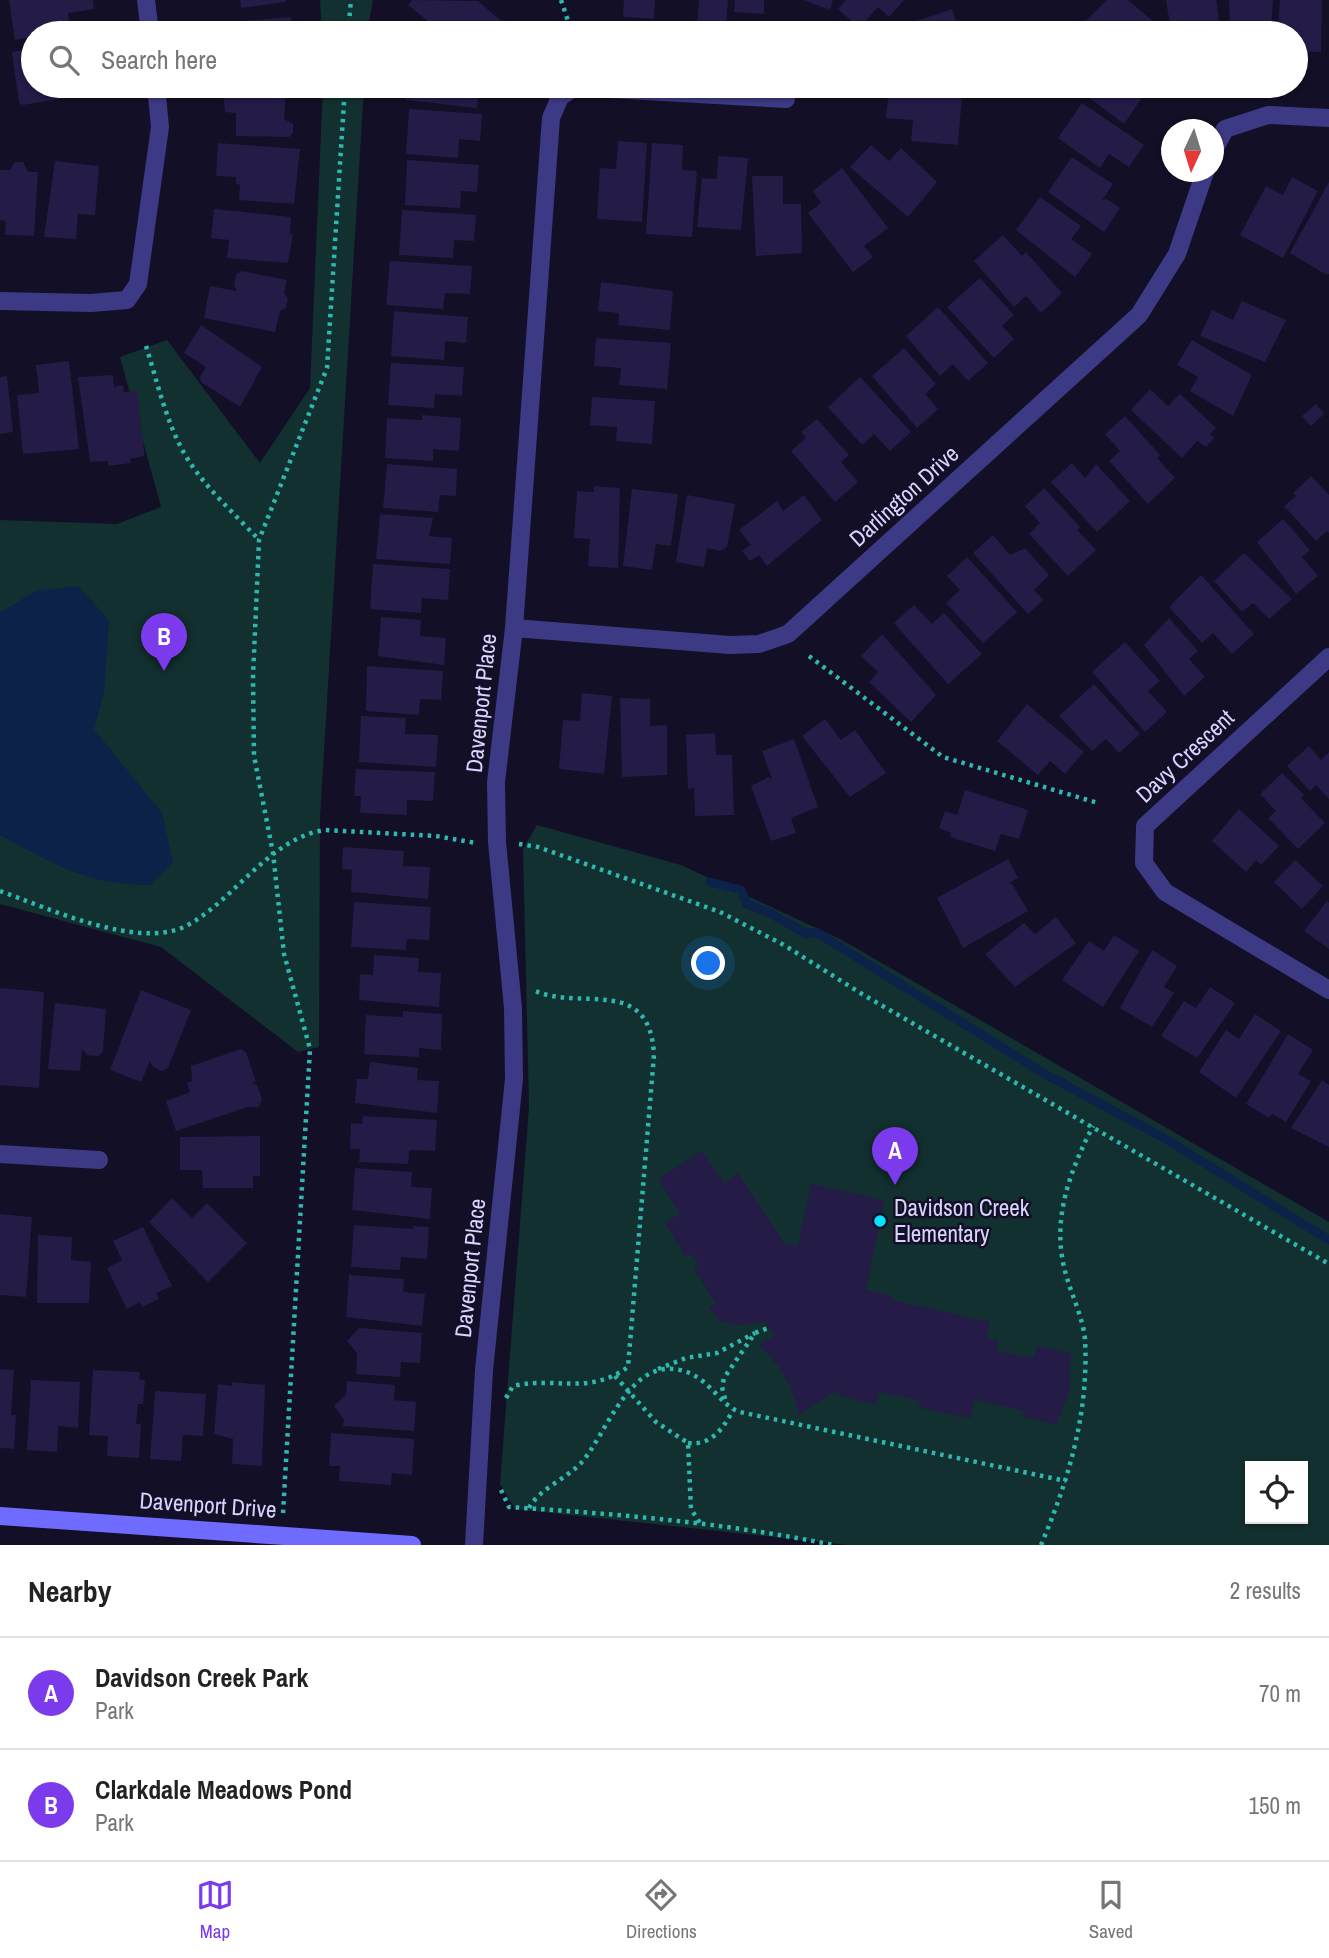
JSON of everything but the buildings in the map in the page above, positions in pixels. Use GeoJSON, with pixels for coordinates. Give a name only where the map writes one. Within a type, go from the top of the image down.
{"type":"FeatureCollection","features":[{"type":"Feature","properties":{"kind":"street"},"geometry":{"type":"LineString","coordinates":[[146,0],[149,21]]}},
{"type":"Feature","properties":{"kind":"street"},"geometry":{"type":"LineString","coordinates":[[0,301],[91,303],[127,300],[138,284],[160,127],[157,98]]}},
{"type":"Feature","properties":{"kind":"street","name":"Davenport Place"},"geometry":{"type":"LineString","coordinates":[[474,1545],[484,1370],[514,1079],[513,1008],[497,842],[496,782],[514,628],[551,118],[560,98]]}},
{"type":"Feature","properties":{"kind":"street","name":"Davenport Place"},"geometry":{"type":"LineString","coordinates":[[770,98],[786,99]]}},
{"type":"Feature","properties":{"kind":"street"},"geometry":{"type":"LineString","coordinates":[[1224,131],[1268,114],[1329,118]]}},
{"type":"Feature","properties":{"kind":"street","name":"Darlington Drive"},"geometry":{"type":"LineString","coordinates":[[514,628],[730,645],[759,644],[788,634],[1139,315],[1177,254],[1202,182]]}},
{"type":"Feature","properties":{"kind":"street","name":"Davy Crescent"},"geometry":{"type":"LineString","coordinates":[[1329,657],[1145,826],[1144,863],[1165,892],[1329,990]]}},
{"type":"Feature","properties":{"kind":"street"},"geometry":{"type":"LineString","coordinates":[[0,1154],[99,1160]]}},
{"type":"Feature","properties":{"kind":"street","name":"Davenport Drive"},"geometry":{"type":"LineString","coordinates":[[0,1516],[412,1545]]}},
{"type":"Feature","properties":{"kind":"path"},"geometry":{"type":"LineString","coordinates":[[349,21],[351,0]]}},
{"type":"Feature","properties":{"kind":"path"},"geometry":{"type":"LineString","coordinates":[[561,0],[568,21]]}},
{"type":"Feature","properties":{"kind":"path"},"geometry":{"type":"LineString","coordinates":[[284,1497],[310,1049],[284,954],[273,853],[254,756],[253,676],[259,540],[327,368],[344,98]]}},
{"type":"Feature","properties":{"kind":"path"},"geometry":{"type":"LineString","coordinates":[[146,346],[174,432],[184,453],[198,474],[259,540]]}},
{"type":"Feature","properties":{"kind":"path"},"geometry":{"type":"LineString","coordinates":[[808,656],[943,757],[1097,803]]}},
{"type":"Feature","properties":{"kind":"path"},"geometry":{"type":"LineString","coordinates":[[0,891],[131,932],[156,934],[183,927],[206,915],[273,853],[308,832],[325,830],[497,842],[545,849],[720,912],[785,945],[862,994],[1329,1264]]}},
{"type":"Feature","properties":{"kind":"path"},"geometry":{"type":"LineString","coordinates":[[518,857],[519,844]]}},
{"type":"Feature","properties":{"kind":"path"},"geometry":{"type":"LineString","coordinates":[[505,1403],[513,1386],[524,1383],[583,1385],[615,1376],[628,1367],[653,1036],[639,1013],[618,999],[551,998],[532,989],[530,980]]}},
{"type":"Feature","properties":{"kind":"path"},"geometry":{"type":"LineString","coordinates":[[1041,1545],[1066,1481],[1083,1403],[1084,1336],[1058,1240],[1065,1187],[1093,1126]]}},
{"type":"Feature","properties":{"kind":"path"},"geometry":{"type":"LineString","coordinates":[[529,1508],[534,1499],[569,1476],[583,1461],[599,1440],[613,1409],[651,1373],[686,1358],[718,1353],[768,1328]]}},
{"type":"Feature","properties":{"kind":"path"},"geometry":{"type":"LineString","coordinates":[[725,1399],[722,1387],[724,1378],[755,1333]]}},
{"type":"Feature","properties":{"kind":"path"},"geometry":{"type":"LineString","coordinates":[[651,1373],[677,1369],[688,1372],[704,1381],[725,1399],[733,1410],[1066,1481]]}},
{"type":"Feature","properties":{"kind":"path"},"geometry":{"type":"LineString","coordinates":[[615,1376],[656,1422],[688,1443],[699,1444],[709,1440],[724,1425],[733,1410]]}},
{"type":"Feature","properties":{"kind":"path"},"geometry":{"type":"LineString","coordinates":[[688,1443],[691,1509],[700,1524]]}},
{"type":"Feature","properties":{"kind":"path"},"geometry":{"type":"LineString","coordinates":[[499,1482],[509,1507],[700,1524],[778,1534],[833,1545]]}},
{"type":"Feature","properties":{"kind":"green space"},"geometry":{"type":"Polygon","coordinates":[[[320,0],[373,0],[369,21],[321,21],[320,0]]]}},
{"type":"Feature","properties":{"kind":"green space"},"geometry":{"type":"Polygon","coordinates":[[[322,98],[363,98],[320,818],[319,1047],[298,1052],[161,947],[0,904],[0,520],[117,524],[161,507],[120,357],[167,340],[260,463],[310,388],[322,98]]]}},
{"type":"Feature","properties":{"kind":"green space","name":"Davidson Creek Elementary"},"geometry":{"type":"Polygon","coordinates":[[[537,825],[681,865],[842,940],[1329,1222],[1329,1545],[848,1545],[515,1509],[500,1484],[529,1107],[523,849],[537,825]]]}},
{"type":"Feature","properties":{"kind":"water"},"geometry":{"type":"Polygon","coordinates":[[[78,586],[109,620],[104,692],[94,729],[162,813],[173,863],[150,885],[89,877],[54,864],[0,835],[0,613],[35,591],[78,586]]]}},
{"type":"Feature","properties":{"kind":"waterway"},"geometry":{"type":"LineString","coordinates":[[710,882],[741,890],[747,904],[768,912],[807,934],[816,932],[1045,1074],[1164,1138],[1329,1240]]}},
{"type":"Feature","properties":{"kind":"place","name":"Clarkdale Meadows Pond"},"geometry":{"type":"Point","coordinates":[164,671]}},
{"type":"Feature","properties":{"kind":"place","name":"Davidson Creek Park"},"geometry":{"type":"Point","coordinates":[895,1185]}},
{"type":"Feature","properties":{"kind":"place","name":"Davidson Creek Elementary"},"geometry":{"type":"Point","coordinates":[880,1221]}}]}
